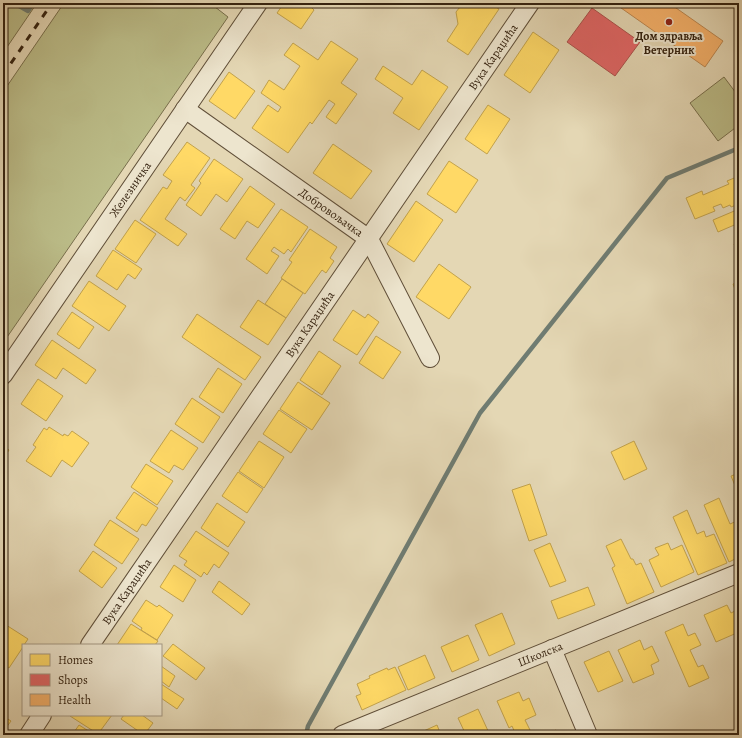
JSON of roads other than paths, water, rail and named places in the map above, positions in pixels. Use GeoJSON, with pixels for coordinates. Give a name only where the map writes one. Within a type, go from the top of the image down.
{"type":"FeatureCollection","features":[{"type":"Feature","properties":{"kind":"street","name":"Железничка"},"geometry":{"type":"LineString","coordinates":[[3,375],[258,3]]}},
{"type":"Feature","properties":{"kind":"street","name":"Вука Караџића"},"geometry":{"type":"LineString","coordinates":[[91,644],[530,3]]}},
{"type":"Feature","properties":{"kind":"street","name":"Добровољачка"},"geometry":{"type":"LineString","coordinates":[[185,110],[369,239],[430,358]]}},
{"type":"Feature","properties":{"kind":"street","name":"Школска"},"geometry":{"type":"LineString","coordinates":[[342,735],[739,573]]}},
{"type":"Feature","properties":{"kind":"street"},"geometry":{"type":"LineString","coordinates":[[552,649],[588,735]]}},
{"type":"Feature","properties":{"kind":"street"},"geometry":{"type":"LineString","coordinates":[[29,735],[41,716]]}},
{"type":"Feature","properties":{"kind":"waterway"},"geometry":{"type":"LineString","coordinates":[[14,3],[28,11],[33,3]]}},
{"type":"Feature","properties":{"kind":"waterway"},"geometry":{"type":"LineString","coordinates":[[306,735],[308,726],[480,413],[667,178],[739,148]]}},
{"type":"Feature","properties":{"kind":"railway"},"geometry":{"type":"LineString","coordinates":[[3,75],[52,3]]}},
{"type":"Feature","properties":{"kind":"place","name":"Дом здравља Ветерник"},"geometry":{"type":"Point","coordinates":[669,22]}}]}
